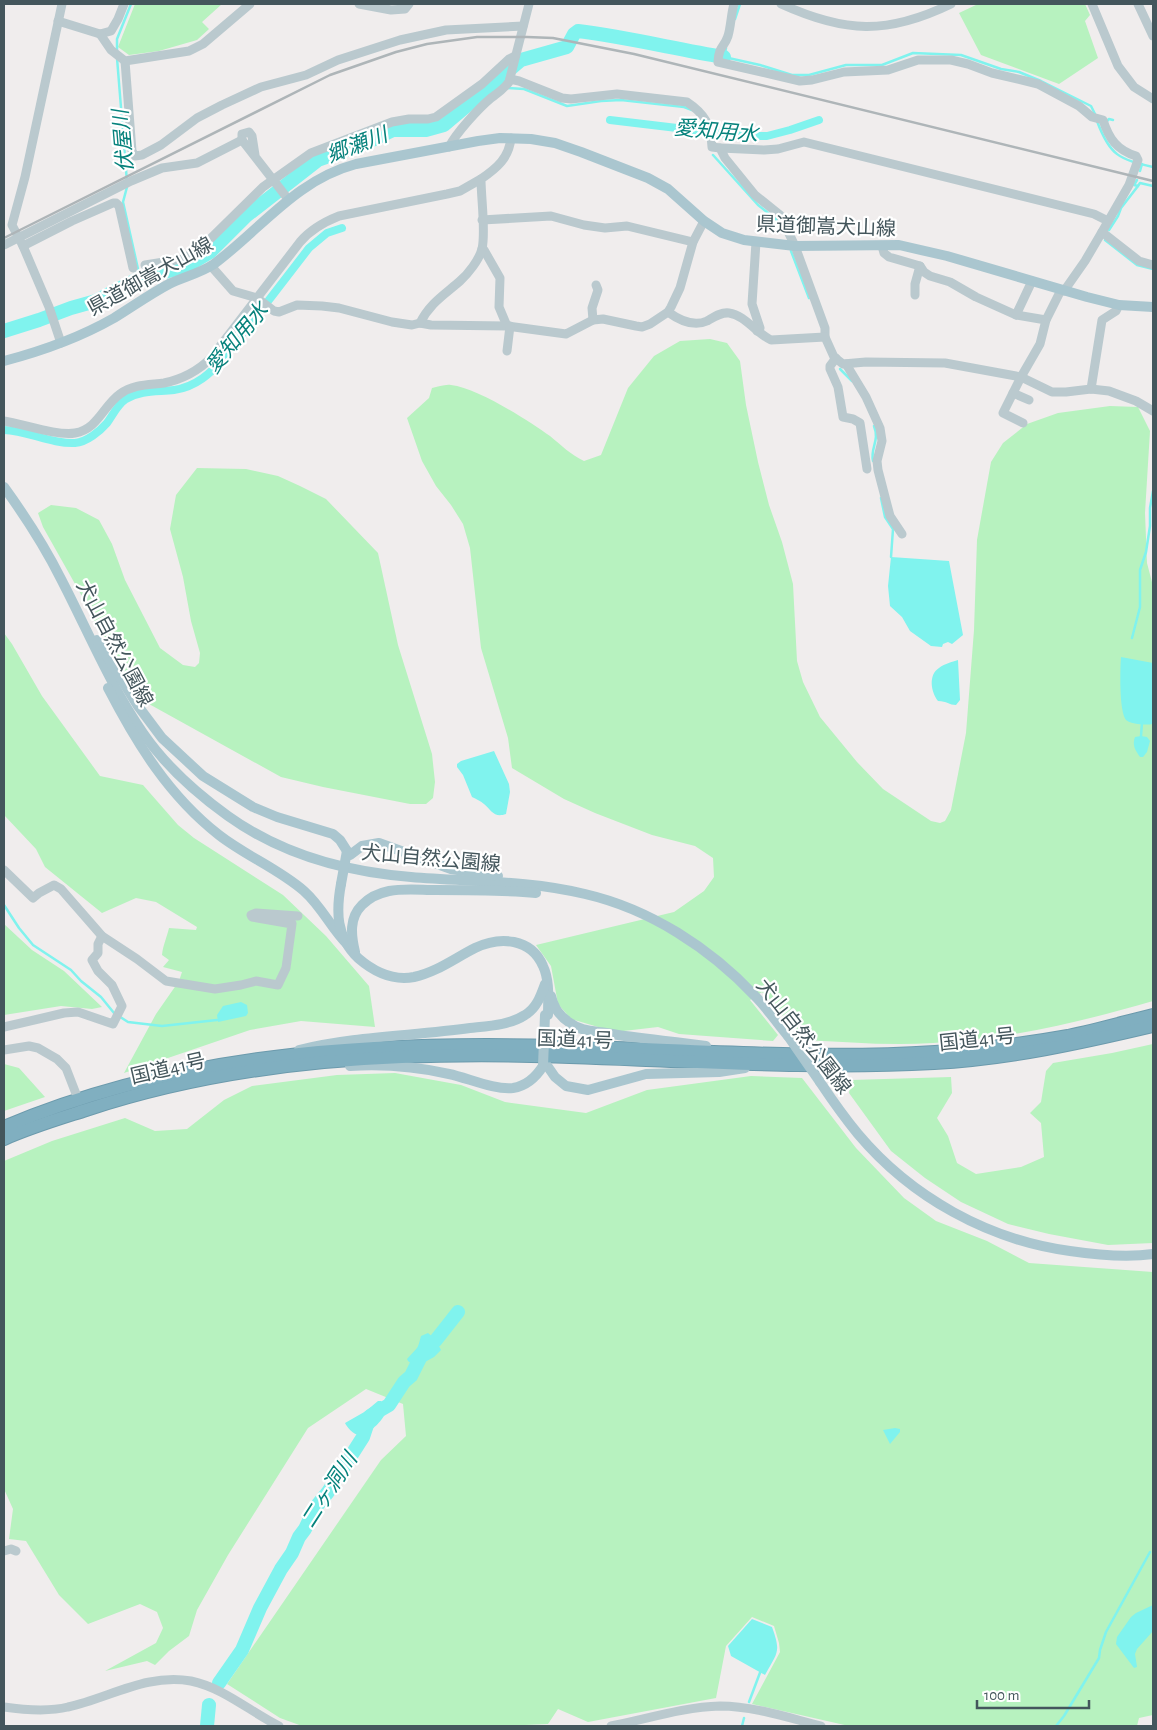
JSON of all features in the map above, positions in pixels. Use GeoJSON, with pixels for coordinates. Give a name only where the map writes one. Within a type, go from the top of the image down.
{"type":"FeatureCollection","features":[{"type":"Feature","properties":{"kind":"highway","name":"国道41号"},"geometry":{"type":"LineString","coordinates":[[4,1139],[25,1130],[122,1098],[277,1061],[354,1048],[427,1045],[553,1046],[748,1054],[886,1054],[1006,1046],[1070,1035],[1153,1015]]}},
{"type":"Feature","properties":{"kind":"highway","name":"国道41号"},"geometry":{"type":"LineString","coordinates":[[4,1127],[78,1099],[159,1077],[243,1060],[277,1061],[404,1056],[487,1056],[576,1057],[761,1065],[926,1064],[1005,1057],[1074,1045],[1153,1026]]}},
{"type":"Feature","properties":{"kind":"main road","name":"県道御嵩犬山線"},"geometry":{"type":"LineString","coordinates":[[4,361],[61,343],[113,318],[169,284],[211,266],[287,196],[323,176],[340,169],[478,141],[510,138],[555,143],[648,178],[668,189],[704,221],[722,233],[744,240],[795,246],[899,245],[922,249],[1119,305],[1153,307]]}},
{"type":"Feature","properties":{"kind":"main road","name":"犬山自然公園線"},"geometry":{"type":"LineString","coordinates":[[4,487],[44,548],[118,692],[145,736],[176,771],[202,796],[229,817],[256,834],[305,856],[332,865],[410,877],[537,886],[584,894],[632,909],[693,942],[714,958],[755,996],[788,1036],[859,1135],[881,1158],[925,1195],[952,1212],[984,1227],[1040,1247],[1100,1256],[1153,1254]]}},
{"type":"Feature","properties":{"kind":"main road"},"geometry":{"type":"LineString","coordinates":[[73,604],[82,636],[121,714],[138,744],[168,786],[220,836],[303,890],[316,902],[339,936],[347,944]]}},
{"type":"Feature","properties":{"kind":"main road"},"geometry":{"type":"LineString","coordinates":[[82,622],[99,643],[138,706],[162,738],[203,776],[253,806],[277,817],[333,834],[349,853],[362,846],[379,843],[452,869],[532,879],[563,886],[584,894]]}},
{"type":"Feature","properties":{"kind":"main road","name":"犬山自然公園線"},"geometry":{"type":"LineString","coordinates":[[349,853],[337,913],[339,925],[347,944],[356,955],[377,972],[398,978],[412,977],[434,971],[477,947],[495,941],[509,940],[523,944],[536,953],[544,967],[547,980],[545,1065]]}},
{"type":"Feature","properties":{"kind":"main road"},"geometry":{"type":"LineString","coordinates":[[356,955],[351,930],[356,914],[369,899],[380,893],[392,890],[460,890],[584,894]]}},
{"type":"Feature","properties":{"kind":"main road"},"geometry":{"type":"LineString","coordinates":[[547,980],[554,1008],[560,1016],[582,1029],[748,1054]]}},
{"type":"Feature","properties":{"kind":"main road"},"geometry":{"type":"LineString","coordinates":[[277,1061],[323,1044],[449,1031],[515,1020],[526,1015],[535,1006],[547,980]]}},
{"type":"Feature","properties":{"kind":"main road"},"geometry":{"type":"LineString","coordinates":[[277,1061],[331,1067],[361,1065],[402,1068],[447,1074],[502,1088],[515,1088],[525,1084],[533,1079],[545,1065],[566,1086],[588,1090],[646,1074],[719,1072],[761,1065]]}},
{"type":"Feature","properties":{"kind":"street"},"geometry":{"type":"LineString","coordinates":[[61,343],[49,307],[21,242],[8,219],[26,177],[62,4]]}},
{"type":"Feature","properties":{"kind":"street"},"geometry":{"type":"LineString","coordinates":[[58,21],[100,34],[111,31],[124,4]]}},
{"type":"Feature","properties":{"kind":"street"},"geometry":{"type":"LineString","coordinates":[[100,34],[111,50],[125,61],[188,51],[202,44],[250,4]]}},
{"type":"Feature","properties":{"kind":"street"},"geometry":{"type":"LineString","coordinates":[[359,4],[391,10],[405,9],[409,4]]}},
{"type":"Feature","properties":{"kind":"street"},"geometry":{"type":"LineString","coordinates":[[449,147],[454,138],[491,98],[503,91],[510,81],[514,57],[529,4]]}},
{"type":"Feature","properties":{"kind":"street"},"geometry":{"type":"LineString","coordinates":[[734,4],[728,36],[718,52],[718,62],[800,81],[844,72],[888,70],[918,60],[952,60],[992,73],[1038,84],[1079,106],[1092,116],[1103,120],[1106,131],[1115,146],[1124,153],[1136,156],[1136,164],[1129,184],[1086,260],[1062,290],[1046,320],[1040,344],[1020,377],[1003,413],[1023,423]]}},
{"type":"Feature","properties":{"kind":"street"},"geometry":{"type":"LineString","coordinates":[[781,4],[832,23],[859,26],[884,26],[905,22],[951,4]]}},
{"type":"Feature","properties":{"kind":"street"},"geometry":{"type":"LineString","coordinates":[[1092,4],[1118,66],[1134,87],[1153,99]]}},
{"type":"Feature","properties":{"kind":"street"},"geometry":{"type":"LineString","coordinates":[[1138,4],[1153,36]]}},
{"type":"Feature","properties":{"kind":"street"},"geometry":{"type":"LineString","coordinates":[[125,61],[132,151],[135,156],[142,155],[161,145],[197,118],[222,105],[261,87],[306,75],[338,60],[400,40],[446,30],[523,26]]}},
{"type":"Feature","properties":{"kind":"street"},"geometry":{"type":"LineString","coordinates":[[145,265],[183,259],[202,247],[274,178],[311,153],[400,120],[436,117],[482,84],[509,59],[514,57]]}},
{"type":"Feature","properties":{"kind":"street"},"geometry":{"type":"LineString","coordinates":[[510,81],[519,81],[562,98],[571,99],[617,94],[687,102],[703,114],[707,121],[712,147],[748,150],[778,149],[804,142],[1094,214],[1108,220]]}},
{"type":"Feature","properties":{"kind":"street"},"geometry":{"type":"LineString","coordinates":[[4,421],[63,433],[75,433],[88,429],[120,394],[139,385],[165,383],[192,374],[211,358],[305,235],[339,216],[460,191],[481,179],[501,164],[509,148],[510,138]]}},
{"type":"Feature","properties":{"kind":"street"},"geometry":{"type":"LineString","coordinates":[[21,242],[132,181],[162,168],[197,163],[242,140],[287,196]]}},
{"type":"Feature","properties":{"kind":"street"},"geometry":{"type":"LineString","coordinates":[[720,148],[725,158],[756,195],[780,215],[795,246],[825,328],[825,336],[836,358],[846,364],[866,397],[880,428],[882,441],[877,457],[878,470],[890,516],[902,534]]}},
{"type":"Feature","properties":{"kind":"street"},"geometry":{"type":"LineString","coordinates":[[420,323],[440,296],[462,279],[470,270],[482,249],[481,179]]}},
{"type":"Feature","properties":{"kind":"street"},"geometry":{"type":"LineString","coordinates":[[4,245],[21,242],[116,203],[119,206],[133,268]]}},
{"type":"Feature","properties":{"kind":"street"},"geometry":{"type":"LineString","coordinates":[[482,220],[551,216],[584,225],[605,228],[626,226],[693,242]]}},
{"type":"Feature","properties":{"kind":"street"},"geometry":{"type":"LineString","coordinates":[[211,266],[233,291],[256,298],[272,310],[279,312],[298,305],[322,306],[340,308],[392,322],[412,325],[420,323],[431,325],[508,326],[566,334],[593,320],[612,320],[642,327],[668,312],[680,288],[693,242],[704,221]]}},
{"type":"Feature","properties":{"kind":"street"},"geometry":{"type":"LineString","coordinates":[[1102,232],[1139,260],[1153,265]]}},
{"type":"Feature","properties":{"kind":"street"},"geometry":{"type":"LineString","coordinates":[[756,242],[752,304],[759,322],[760,328],[757,331]]}},
{"type":"Feature","properties":{"kind":"street"},"geometry":{"type":"LineString","coordinates":[[882,246],[884,253],[888,257],[920,266],[930,276],[950,282],[976,297],[1016,315],[1046,320]]}},
{"type":"Feature","properties":{"kind":"street"},"geometry":{"type":"LineString","coordinates":[[482,249],[500,278],[499,307],[508,326],[507,351]]}},
{"type":"Feature","properties":{"kind":"street"},"geometry":{"type":"LineString","coordinates":[[915,295],[914,284],[920,266]]}},
{"type":"Feature","properties":{"kind":"street"},"geometry":{"type":"LineString","coordinates":[[1016,315],[1032,281]]}},
{"type":"Feature","properties":{"kind":"street"},"geometry":{"type":"LineString","coordinates":[[593,320],[592,308],[598,290],[596,285]]}},
{"type":"Feature","properties":{"kind":"street"},"geometry":{"type":"LineString","coordinates":[[1091,389],[1102,320],[1116,311],[1119,305]]}},
{"type":"Feature","properties":{"kind":"street"},"geometry":{"type":"LineString","coordinates":[[668,312],[695,324],[720,314],[728,313],[738,316],[771,340],[825,336]]}},
{"type":"Feature","properties":{"kind":"street"},"geometry":{"type":"LineString","coordinates":[[836,358],[830,366],[830,370],[838,388],[843,417],[860,423],[867,469]]}},
{"type":"Feature","properties":{"kind":"street"},"geometry":{"type":"LineString","coordinates":[[846,364],[866,362],[945,363],[1020,377],[1052,392],[1091,389],[1109,391],[1136,401],[1153,411]]}},
{"type":"Feature","properties":{"kind":"street"},"geometry":{"type":"LineString","coordinates":[[1013,393],[1030,400]]}},
{"type":"Feature","properties":{"kind":"street"},"geometry":{"type":"LineString","coordinates":[[4,870],[33,898],[54,884],[61,888],[102,936],[138,959],[166,981],[215,989],[256,981],[278,984],[286,968],[292,924],[252,917],[251,915],[256,913],[298,916]]}},
{"type":"Feature","properties":{"kind":"street"},"geometry":{"type":"LineString","coordinates":[[4,1027],[64,1012],[78,1012],[113,1024],[122,1006],[112,985],[98,972],[92,960],[98,953],[98,944],[102,936]]}},
{"type":"Feature","properties":{"kind":"street"},"geometry":{"type":"LineString","coordinates":[[4,1050],[29,1046],[38,1048],[57,1059],[66,1068],[78,1099]]}},
{"type":"Feature","properties":{"kind":"street"},"geometry":{"type":"LineString","coordinates":[[4,1551],[11,1549],[16,1551]]}},
{"type":"Feature","properties":{"kind":"street"},"geometry":{"type":"LineString","coordinates":[[4,1707],[20,1710],[67,1707],[134,1685],[158,1680],[177,1680],[191,1681],[213,1688],[278,1726]]}},
{"type":"Feature","properties":{"kind":"street"},"geometry":{"type":"LineString","coordinates":[[611,1726],[691,1709],[722,1706],[767,1713],[821,1726]]}},
{"type":"Feature","properties":{"kind":"green space"},"geometry":{"type":"Polygon","coordinates":[[[135,4],[222,4],[202,22],[209,29],[197,40],[159,51],[129,55],[118,47],[135,4]]]}},
{"type":"Feature","properties":{"kind":"green space"},"geometry":{"type":"Polygon","coordinates":[[[978,4],[1085,4],[1090,15],[1085,21],[1098,58],[1059,84],[981,55],[959,13],[978,4]]]}},
{"type":"Feature","properties":{"kind":"green space"},"geometry":{"type":"Polygon","coordinates":[[[710,339],[727,343],[740,361],[746,405],[758,462],[793,584],[797,661],[803,682],[820,717],[857,762],[883,789],[931,821],[940,823],[945,821],[951,810],[966,733],[974,630],[977,540],[991,462],[1003,443],[1027,424],[1058,413],[1110,406],[1138,407],[1150,431],[1145,513],[1147,563],[1153,586],[1153,1001],[1099,1016],[989,1038],[901,1044],[804,1040],[762,992],[750,1000],[778,1035],[773,1041],[679,1034],[658,1027],[615,1032],[571,1019],[558,1004],[551,966],[536,945],[674,912],[704,891],[714,877],[713,858],[695,846],[652,835],[595,813],[564,799],[512,768],[508,738],[481,648],[470,548],[463,524],[436,486],[422,461],[407,418],[429,398],[432,388],[444,385],[462,387],[488,398],[516,414],[584,461],[601,455],[628,388],[654,356],[680,341],[710,339]]]}},
{"type":"Feature","properties":{"kind":"green space"},"geometry":{"type":"Polygon","coordinates":[[[197,468],[246,469],[278,476],[300,486],[326,499],[378,553],[398,645],[432,754],[435,782],[433,798],[426,804],[410,804],[281,777],[149,704],[129,680],[104,641],[88,607],[43,527],[38,513],[51,505],[76,508],[99,520],[112,544],[125,580],[160,648],[183,665],[195,667],[199,663],[200,653],[170,529],[176,495],[197,468]]]}},
{"type":"Feature","properties":{"kind":"green space"},"geometry":{"type":"Polygon","coordinates":[[[4,633],[42,696],[100,776],[143,785],[178,825],[194,838],[283,895],[326,936],[369,986],[375,1027],[301,1021],[250,1030],[124,1073],[156,1014],[179,981],[182,972],[163,967],[169,960],[162,955],[169,928],[196,930],[197,927],[156,902],[136,898],[102,913],[45,867],[36,849],[4,815],[4,633]]]}},
{"type":"Feature","properties":{"kind":"green space"},"geometry":{"type":"Polygon","coordinates":[[[4,924],[32,950],[64,971],[102,1007],[92,1009],[61,1006],[4,1015],[4,924]]]}},
{"type":"Feature","properties":{"kind":"green space"},"geometry":{"type":"Polygon","coordinates":[[[1153,1044],[1153,1243],[1108,1245],[1049,1234],[1008,1224],[961,1202],[925,1178],[891,1151],[849,1093],[851,1080],[951,1077],[952,1093],[937,1118],[948,1136],[957,1163],[976,1174],[1021,1167],[1044,1157],[1041,1123],[1030,1113],[1041,1102],[1046,1071],[1053,1063],[1153,1044]]]}},
{"type":"Feature","properties":{"kind":"green space"},"geometry":{"type":"Polygon","coordinates":[[[4,1064],[19,1068],[45,1097],[4,1111],[4,1064]]]}},
{"type":"Feature","properties":{"kind":"green space"},"geometry":{"type":"Polygon","coordinates":[[[395,1073],[461,1085],[505,1102],[586,1113],[647,1090],[751,1076],[802,1078],[856,1148],[904,1198],[936,1221],[987,1241],[1029,1263],[1153,1272],[1153,1715],[1139,1718],[1137,1726],[849,1726],[752,1704],[780,1652],[774,1626],[752,1617],[726,1646],[716,1698],[588,1722],[558,1709],[548,1724],[500,1726],[302,1726],[280,1718],[227,1684],[381,1460],[406,1436],[403,1404],[366,1389],[308,1428],[228,1555],[197,1610],[189,1636],[169,1651],[155,1665],[147,1661],[105,1671],[156,1643],[163,1628],[157,1612],[140,1604],[88,1624],[59,1595],[26,1541],[9,1539],[13,1509],[4,1489],[4,1161],[52,1141],[125,1118],[155,1131],[187,1129],[224,1100],[252,1086],[337,1075],[395,1073]]]}},
{"type":"Feature","properties":{"kind":"water"},"geometry":{"type":"Polygon","coordinates":[[[891,557],[949,561],[963,635],[952,644],[948,642],[943,644],[942,647],[931,646],[910,631],[902,617],[890,606],[888,586],[891,557]]]}},
{"type":"Feature","properties":{"kind":"water"},"geometry":{"type":"Polygon","coordinates":[[[1121,657],[1153,663],[1153,724],[1132,723],[1126,720],[1122,708],[1120,690],[1121,657]]]}},
{"type":"Feature","properties":{"kind":"water"},"geometry":{"type":"Polygon","coordinates":[[[958,660],[960,700],[956,705],[938,701],[932,688],[933,675],[941,667],[958,660]]]}},
{"type":"Feature","properties":{"kind":"water"},"geometry":{"type":"Polygon","coordinates":[[[1135,737],[1147,737],[1150,741],[1147,752],[1143,757],[1140,757],[1134,745],[1135,737]]]}},
{"type":"Feature","properties":{"kind":"water"},"geometry":{"type":"Polygon","coordinates":[[[494,751],[509,784],[510,792],[506,814],[502,815],[493,813],[483,803],[472,797],[463,775],[457,767],[457,764],[461,761],[494,751]]]}},
{"type":"Feature","properties":{"kind":"water"},"geometry":{"type":"Polygon","coordinates":[[[241,1002],[247,1005],[248,1013],[246,1016],[218,1022],[217,1015],[223,1006],[241,1002]]]}},
{"type":"Feature","properties":{"kind":"water"},"geometry":{"type":"Polygon","coordinates":[[[428,1333],[436,1340],[441,1350],[434,1357],[416,1367],[407,1359],[418,1347],[421,1336],[428,1333]]]}},
{"type":"Feature","properties":{"kind":"water"},"geometry":{"type":"Polygon","coordinates":[[[378,1401],[381,1401],[387,1408],[384,1416],[368,1432],[360,1435],[355,1434],[345,1423],[366,1411],[378,1401]]]}},
{"type":"Feature","properties":{"kind":"water"},"geometry":{"type":"Polygon","coordinates":[[[900,1429],[900,1432],[890,1444],[883,1430],[900,1429]]]}},
{"type":"Feature","properties":{"kind":"water"},"geometry":{"type":"Polygon","coordinates":[[[1153,1605],[1153,1631],[1137,1649],[1135,1654],[1137,1667],[1134,1668],[1116,1644],[1117,1637],[1131,1617],[1153,1605]]]}},
{"type":"Feature","properties":{"kind":"water"},"geometry":{"type":"Polygon","coordinates":[[[752,1619],[772,1627],[777,1642],[777,1652],[765,1675],[731,1656],[728,1646],[752,1619]]]}},
{"type":"Feature","properties":{"kind":"waterway","name":"伏屋川"},"geometry":{"type":"LineString","coordinates":[[117,52],[117,39],[131,4]]}},
{"type":"Feature","properties":{"kind":"waterway"},"geometry":{"type":"LineString","coordinates":[[735,19],[740,4]]}},
{"type":"Feature","properties":{"kind":"waterway","name":"郷瀬川"},"geometry":{"type":"LineString","coordinates":[[4,331],[96,301],[140,278],[185,267],[210,252],[246,216],[318,160],[364,144],[393,130],[426,130],[444,125],[521,60],[567,47],[574,34],[578,31],[615,36],[724,57]]}},
{"type":"Feature","properties":{"kind":"waterway"},"geometry":{"type":"LineString","coordinates":[[726,48],[724,57],[792,75],[809,75],[846,65],[882,65],[913,53],[961,55],[1001,69],[1019,72],[1041,81],[1091,106],[1096,116]]}},
{"type":"Feature","properties":{"kind":"waterway","name":"伏屋川"},"geometry":{"type":"LineString","coordinates":[[117,58],[127,182]]}},
{"type":"Feature","properties":{"kind":"waterway"},"geometry":{"type":"LineString","coordinates":[[494,84],[497,87],[501,87]]}},
{"type":"Feature","properties":{"kind":"waterway"},"geometry":{"type":"LineString","coordinates":[[507,88],[524,89],[567,106],[621,100],[684,107],[692,110]]}},
{"type":"Feature","properties":{"kind":"waterway"},"geometry":{"type":"LineString","coordinates":[[1107,121],[1109,119],[1113,120]]}},
{"type":"Feature","properties":{"kind":"waterway","name":"愛知用水"},"geometry":{"type":"LineString","coordinates":[[610,120],[744,136],[767,136],[819,120]]}},
{"type":"Feature","properties":{"kind":"waterway"},"geometry":{"type":"LineString","coordinates":[[1097,121],[1106,142],[1117,154],[1153,167]]}},
{"type":"Feature","properties":{"kind":"waterway","name":"愛知用水"},"geometry":{"type":"LineString","coordinates":[[701,124],[705,138]]}},
{"type":"Feature","properties":{"kind":"waterway"},"geometry":{"type":"LineString","coordinates":[[713,155],[758,205],[777,220],[780,225]]}},
{"type":"Feature","properties":{"kind":"waterway"},"geometry":{"type":"LineString","coordinates":[[1140,171],[1142,164]]}},
{"type":"Feature","properties":{"kind":"waterway"},"geometry":{"type":"LineString","coordinates":[[1137,180],[1134,185],[1138,186],[1140,183],[1153,186]]}},
{"type":"Feature","properties":{"kind":"waterway"},"geometry":{"type":"LineString","coordinates":[[1109,230],[1121,208],[1138,186]]}},
{"type":"Feature","properties":{"kind":"waterway","name":"伏屋川"},"geometry":{"type":"LineString","coordinates":[[127,187],[123,202],[140,278]]}},
{"type":"Feature","properties":{"kind":"waterway","name":"愛知用水"},"geometry":{"type":"LineString","coordinates":[[4,430],[57,442],[80,442],[93,436],[101,429],[126,399],[144,393],[174,390],[196,382],[209,374],[225,357],[309,248],[327,233],[342,228]]}},
{"type":"Feature","properties":{"kind":"waterway"},"geometry":{"type":"LineString","coordinates":[[1105,240],[1137,265],[1153,269]]}},
{"type":"Feature","properties":{"kind":"waterway"},"geometry":{"type":"LineString","coordinates":[[791,251],[809,298]]}},
{"type":"Feature","properties":{"kind":"waterway"},"geometry":{"type":"LineString","coordinates":[[840,369],[852,381]]}},
{"type":"Feature","properties":{"kind":"waterway"},"geometry":{"type":"LineString","coordinates":[[873,461],[872,456],[876,440],[874,426]]}},
{"type":"Feature","properties":{"kind":"waterway"},"geometry":{"type":"LineString","coordinates":[[1132,638],[1140,607],[1140,570],[1146,552],[1153,491]]}},
{"type":"Feature","properties":{"kind":"waterway"},"geometry":{"type":"LineString","coordinates":[[881,498],[885,517],[893,529],[891,557]]}},
{"type":"Feature","properties":{"kind":"waterway"},"geometry":{"type":"LineString","coordinates":[[1141,736],[1142,722]]}},
{"type":"Feature","properties":{"kind":"waterway"},"geometry":{"type":"LineString","coordinates":[[4,905],[33,945],[71,970],[101,997],[114,1013],[128,1022],[162,1026],[217,1020]]}},
{"type":"Feature","properties":{"kind":"waterway","name":"二ヶ洞川"},"geometry":{"type":"LineString","coordinates":[[219,1683],[242,1650],[260,1608],[292,1553],[315,1508],[328,1492],[363,1437],[370,1416],[389,1405],[404,1382],[411,1376],[425,1348],[436,1340],[458,1312]]}},
{"type":"Feature","properties":{"kind":"waterway"},"geometry":{"type":"LineString","coordinates":[[1056,1726],[1099,1658],[1106,1632],[1150,1552]]}},
{"type":"Feature","properties":{"kind":"waterway"},"geometry":{"type":"LineString","coordinates":[[749,1702],[761,1670]]}},
{"type":"Feature","properties":{"kind":"waterway","name":"二ヶ洞川"},"geometry":{"type":"LineString","coordinates":[[207,1726],[209,1705]]}},
{"type":"Feature","properties":{"kind":"waterway"},"geometry":{"type":"LineString","coordinates":[[742,1726],[744,1718]]}},
{"type":"Feature","properties":{"kind":"railway"},"geometry":{"type":"LineString","coordinates":[[4,238],[330,75],[396,52],[427,44],[477,37],[553,38],[634,54],[1153,181]]}}]}
